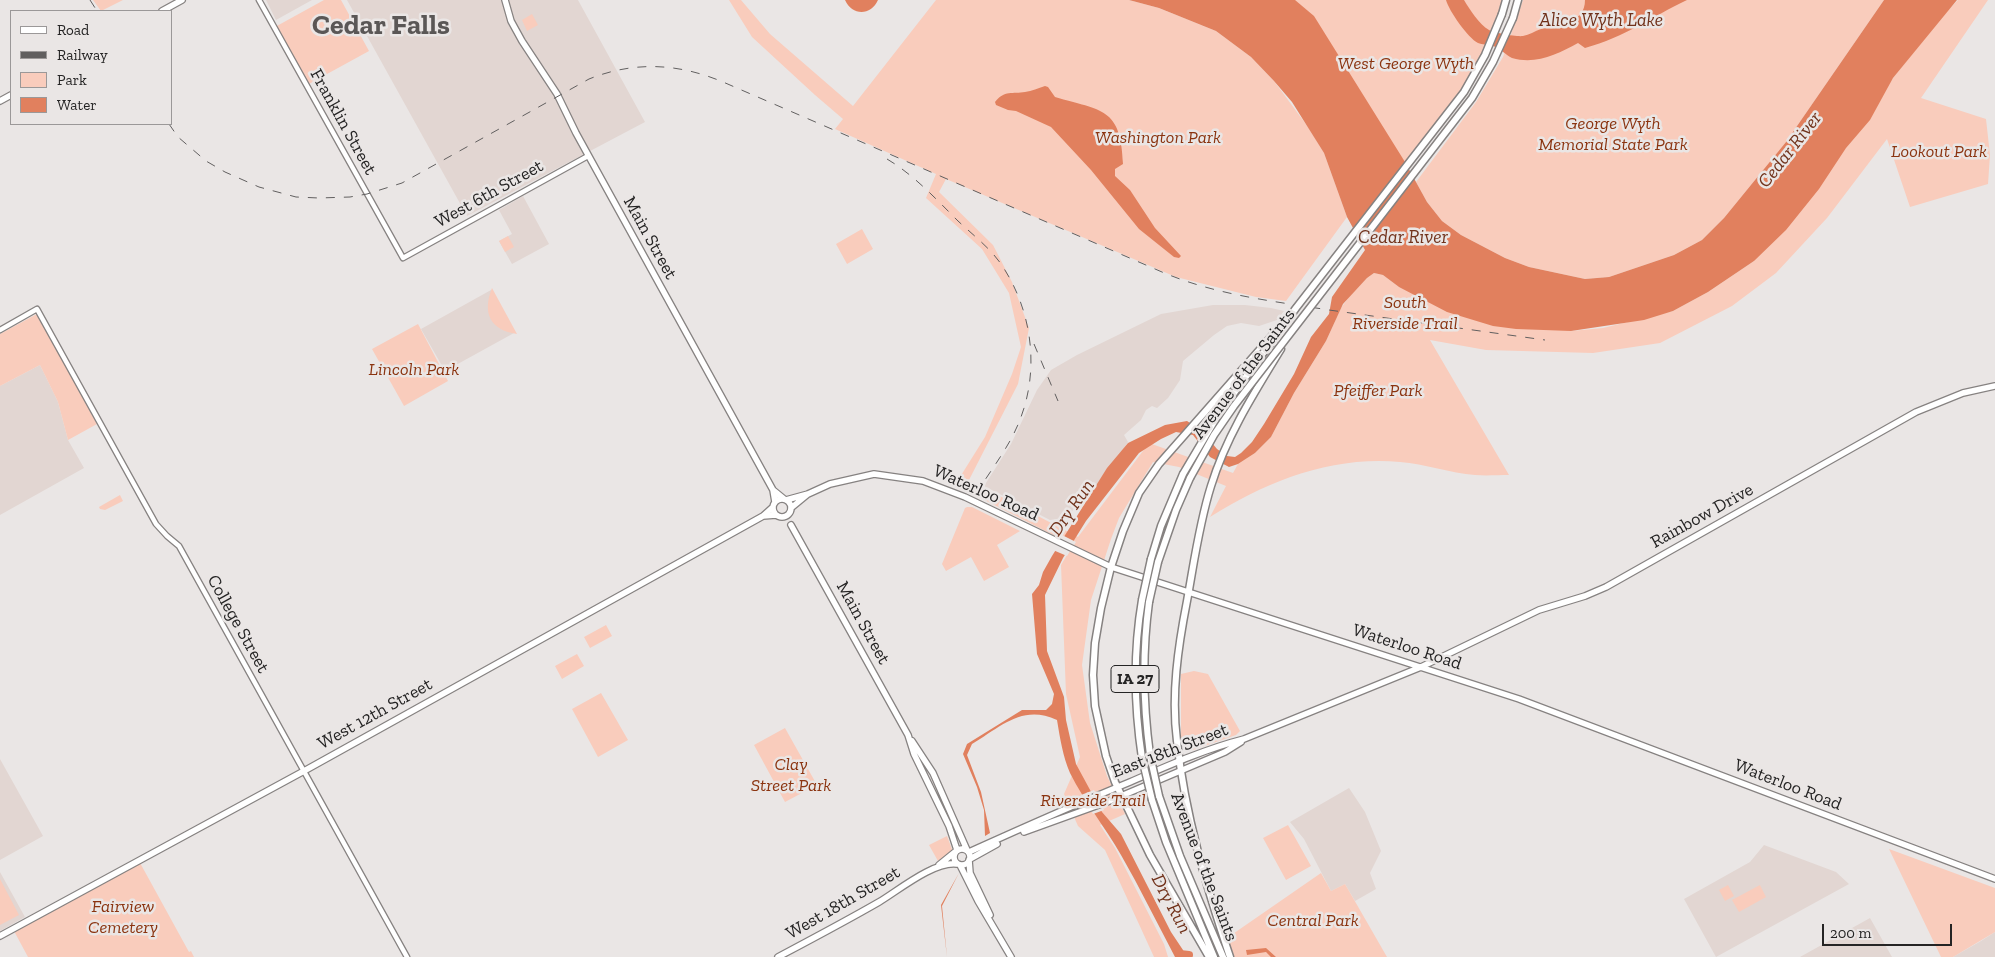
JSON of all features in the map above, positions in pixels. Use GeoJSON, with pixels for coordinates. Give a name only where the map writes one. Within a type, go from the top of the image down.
{"type":"FeatureCollection","features":[{"type":"Feature","properties":{"kind":"highway","name":"Avenue of the Saints"},"geometry":{"type":"LineString","coordinates":[[1214,957],[1170,851],[1152,800],[1142,758],[1137,719],[1135,670],[1142,600],[1151,559],[1164,520],[1183,474],[1218,415],[1296,308],[1464,92],[1485,55],[1506,0]]}},
{"type":"Feature","properties":{"kind":"highway","name":"Avenue of the Saints"},"geometry":{"type":"LineString","coordinates":[[1223,957],[1180,856],[1159,796],[1150,755],[1145,718],[1145,642],[1149,602],[1158,562],[1176,510],[1190,478],[1225,419],[1472,98],[1494,62],[1513,18],[1518,0]]}},
{"type":"Feature","properties":{"kind":"highway"},"geometry":{"type":"LineString","coordinates":[[1209,957],[1150,855],[1118,787],[1106,756],[1098,724],[1093,676],[1098,622],[1111,567],[1136,500],[1159,464],[1296,308]]}},
{"type":"Feature","properties":{"kind":"highway"},"geometry":{"type":"LineString","coordinates":[[1230,957],[1207,889],[1186,797],[1176,728],[1175,695],[1182,627],[1196,541],[1211,486],[1220,460],[1243,412],[1284,344]]}},
{"type":"Feature","properties":{"kind":"main road"},"geometry":{"type":"LineString","coordinates":[[164,10],[182,0]]}},
{"type":"Feature","properties":{"kind":"main road","name":"Main Street"},"geometry":{"type":"LineString","coordinates":[[505,0],[511,22],[557,94],[588,156],[773,490],[785,500],[791,509],[791,525]]}},
{"type":"Feature","properties":{"kind":"main road","name":"Rainbow Drive"},"geometry":{"type":"LineString","coordinates":[[1421,667],[1538,610],[1585,596],[1606,587],[1924,408],[1964,393],[1995,386]]}},
{"type":"Feature","properties":{"kind":"main road","name":"Waterloo Road"},"geometry":{"type":"LineString","coordinates":[[774,504],[808,494],[830,484],[874,474],[905,477],[949,490],[1111,567],[1188,593],[1273,618],[1532,704],[1995,879]]}},
{"type":"Feature","properties":{"kind":"main road","name":"Main Street"},"geometry":{"type":"LineString","coordinates":[[773,490],[774,504],[779,516],[791,525],[908,735],[933,773],[968,851]]}},
{"type":"Feature","properties":{"kind":"main road","name":"Waterloo Road"},"geometry":{"type":"LineString","coordinates":[[779,516],[787,515],[808,494]]}},
{"type":"Feature","properties":{"kind":"main road","name":"West 12th Street"},"geometry":{"type":"LineString","coordinates":[[0,936],[304,771],[763,516],[774,504]]}},
{"type":"Feature","properties":{"kind":"main road","name":"West 12th Street"},"geometry":{"type":"LineString","coordinates":[[763,516],[779,516]]}},
{"type":"Feature","properties":{"kind":"main road","name":"East 18th Street"},"geometry":{"type":"LineString","coordinates":[[968,851],[1180,760],[1223,744],[1244,739],[1421,667]]}},
{"type":"Feature","properties":{"kind":"main road","name":"Main Street"},"geometry":{"type":"LineString","coordinates":[[908,735],[914,754],[949,826],[956,851]]}},
{"type":"Feature","properties":{"kind":"main road","name":"East 18th Street"},"geometry":{"type":"LineString","coordinates":[[970,860],[1002,841],[1122,796],[1182,771],[1225,752],[1244,739]]}},
{"type":"Feature","properties":{"kind":"main road"},"geometry":{"type":"LineString","coordinates":[[993,924],[954,860],[956,851],[962,849],[968,851],[970,873],[993,924],[1011,957]]}},
{"type":"Feature","properties":{"kind":"main road","name":"West 18th Street"},"geometry":{"type":"LineString","coordinates":[[923,876],[956,851]]}},
{"type":"Feature","properties":{"kind":"main road"},"geometry":{"type":"LineString","coordinates":[[958,865],[966,864],[970,860]]}},
{"type":"Feature","properties":{"kind":"main road","name":"West 18th Street"},"geometry":{"type":"LineString","coordinates":[[778,957],[942,866],[950,863],[958,865]]}},
{"type":"Feature","properties":{"kind":"street","name":"Franklin Street"},"geometry":{"type":"LineString","coordinates":[[259,0],[403,258]]}},
{"type":"Feature","properties":{"kind":"street","name":"West 6th Street"},"geometry":{"type":"LineString","coordinates":[[403,258],[588,156]]}},
{"type":"Feature","properties":{"kind":"street","name":"College Street"},"geometry":{"type":"LineString","coordinates":[[0,330],[37,309],[156,524],[179,546],[407,957]]}},
{"type":"Feature","properties":{"kind":"shaded area"},"geometry":{"type":"Polygon","coordinates":[[[266,0],[312,0],[276,20],[266,0]]]}},
{"type":"Feature","properties":{"kind":"shaded area"},"geometry":{"type":"Polygon","coordinates":[[[347,0],[578,0],[645,122],[467,216],[347,0]]]}},
{"type":"Feature","properties":{"kind":"shaded area"},"geometry":{"type":"Polygon","coordinates":[[[523,196],[549,244],[512,264],[499,241],[512,234],[499,210],[523,196]]]}},
{"type":"Feature","properties":{"kind":"shaded area"},"geometry":{"type":"Polygon","coordinates":[[[491,290],[514,333],[445,371],[421,329],[491,290]]]}},
{"type":"Feature","properties":{"kind":"shaded area"},"geometry":{"type":"Polygon","coordinates":[[[1213,305],[1245,305],[1284,311],[1277,320],[1259,326],[1241,323],[1227,326],[1183,361],[1180,380],[1168,398],[1157,408],[1152,406],[1146,410],[1141,420],[1124,435],[1128,442],[1094,494],[1063,518],[1050,520],[984,486],[1011,444],[1037,390],[1051,370],[1077,355],[1161,314],[1213,305]]]}},
{"type":"Feature","properties":{"kind":"shaded area"},"geometry":{"type":"Polygon","coordinates":[[[40,365],[58,402],[68,440],[84,468],[0,515],[0,386],[40,365]]]}},
{"type":"Feature","properties":{"kind":"shaded area"},"geometry":{"type":"Polygon","coordinates":[[[0,759],[43,836],[0,860],[0,759]]]}},
{"type":"Feature","properties":{"kind":"shaded area"},"geometry":{"type":"Polygon","coordinates":[[[1349,788],[1365,812],[1381,851],[1370,873],[1376,889],[1355,901],[1345,884],[1331,891],[1304,839],[1290,822],[1349,788]]]}},
{"type":"Feature","properties":{"kind":"shaded area"},"geometry":{"type":"Polygon","coordinates":[[[1764,845],[1836,872],[1849,884],[1716,957],[1684,899],[1750,862],[1764,845]]]}},
{"type":"Feature","properties":{"kind":"shaded area"},"geometry":{"type":"Polygon","coordinates":[[[0,872],[25,917],[0,931],[0,872]]]}},
{"type":"Feature","properties":{"kind":"shaded area"},"geometry":{"type":"Polygon","coordinates":[[[1870,918],[1892,957],[1800,957],[1870,918]]]}},
{"type":"Feature","properties":{"kind":"shaded area"},"geometry":{"type":"Polygon","coordinates":[[[1995,932],[1995,957],[1953,957],[1981,941],[1995,932]]]}},
{"type":"Feature","properties":{"kind":"green space"},"geometry":{"type":"Polygon","coordinates":[[[93,0],[123,0],[103,10],[100,10],[93,0]]]}},
{"type":"Feature","properties":{"kind":"green space"},"geometry":{"type":"Polygon","coordinates":[[[324,0],[341,0],[369,51],[307,85],[275,27],[324,0]]]}},
{"type":"Feature","properties":{"kind":"green space"},"geometry":{"type":"Polygon","coordinates":[[[729,0],[741,0],[770,34],[853,106],[936,0],[1129,0],[1159,8],[1216,31],[1251,57],[1274,81],[1308,127],[1324,153],[1347,217],[1286,301],[1256,297],[1176,277],[946,179],[939,192],[993,245],[1012,282],[1029,328],[1018,384],[969,480],[1078,537],[1149,443],[1233,473],[1238,464],[1255,453],[1271,437],[1294,393],[1326,341],[1341,308],[1349,297],[1374,273],[1383,275],[1399,287],[1571,331],[1603,328],[1673,311],[1708,292],[1754,261],[1893,78],[1942,16],[1958,0],[1988,0],[1921,98],[1986,119],[1990,155],[1988,184],[1910,207],[1887,139],[1827,218],[1776,273],[1732,306],[1660,343],[1593,353],[1486,350],[1430,340],[1509,475],[1466,474],[1400,462],[1374,461],[1349,463],[1324,467],[1277,482],[1254,492],[1210,517],[1226,486],[1179,467],[1153,462],[1119,518],[1111,539],[1091,600],[1082,665],[1090,723],[1107,776],[1125,814],[1100,825],[1115,848],[1164,944],[1168,957],[1154,957],[1105,850],[1078,826],[1064,794],[1080,757],[1066,694],[1061,565],[1073,545],[955,485],[985,437],[1012,374],[1021,347],[1009,293],[982,249],[926,198],[936,174],[835,129],[843,119],[752,37],[729,0]]]}},
{"type":"Feature","properties":{"kind":"green space","name":"West George Wyth"},"geometry":{"type":"Polygon","coordinates":[[[1264,0],[1505,0],[1476,72],[1399,177],[1264,0]]]}},
{"type":"Feature","properties":{"kind":"green space","name":"George Wyth Memorial State Park"},"geometry":{"type":"Polygon","coordinates":[[[1523,0],[1884,0],[1786,142],[1724,218],[1702,240],[1674,255],[1609,277],[1585,279],[1529,267],[1505,258],[1461,235],[1442,221],[1427,202],[1416,182],[1476,102],[1503,57],[1523,0]]]}},
{"type":"Feature","properties":{"kind":"green space"},"geometry":{"type":"Polygon","coordinates":[[[532,14],[538,25],[527,31],[522,20],[532,14]]]}},
{"type":"Feature","properties":{"kind":"green space"},"geometry":{"type":"Polygon","coordinates":[[[862,229],[873,249],[847,264],[836,244],[862,229]]]}},
{"type":"Feature","properties":{"kind":"green space"},"geometry":{"type":"Polygon","coordinates":[[[508,236],[514,247],[505,252],[499,241],[508,236]]]}},
{"type":"Feature","properties":{"kind":"green space"},"geometry":{"type":"Polygon","coordinates":[[[492,288],[517,334],[500,329],[491,319],[488,305],[492,288]]]}},
{"type":"Feature","properties":{"kind":"green space"},"geometry":{"type":"Polygon","coordinates":[[[37,314],[97,424],[68,440],[58,402],[40,365],[0,386],[0,334],[37,314]]]}},
{"type":"Feature","properties":{"kind":"green space","name":"Lincoln Park"},"geometry":{"type":"Polygon","coordinates":[[[418,324],[448,381],[404,406],[372,349],[418,324]]]}},
{"type":"Feature","properties":{"kind":"green space"},"geometry":{"type":"Polygon","coordinates":[[[120,495],[123,501],[105,510],[100,509],[99,507],[120,495]]]}},
{"type":"Feature","properties":{"kind":"green space"},"geometry":{"type":"Polygon","coordinates":[[[967,507],[972,507],[1020,531],[997,545],[1009,567],[984,581],[971,557],[946,571],[942,564],[967,507]]]}},
{"type":"Feature","properties":{"kind":"green space"},"geometry":{"type":"Polygon","coordinates":[[[606,625],[612,636],[590,648],[584,637],[606,625]]]}},
{"type":"Feature","properties":{"kind":"green space"},"geometry":{"type":"Polygon","coordinates":[[[577,654],[584,666],[562,679],[555,666],[577,654]]]}},
{"type":"Feature","properties":{"kind":"green space"},"geometry":{"type":"Polygon","coordinates":[[[1194,671],[1208,674],[1240,731],[1236,735],[1190,751],[1181,737],[1181,674],[1194,671]]]}},
{"type":"Feature","properties":{"kind":"green space"},"geometry":{"type":"Polygon","coordinates":[[[601,693],[628,740],[598,757],[572,709],[601,693]]]}},
{"type":"Feature","properties":{"kind":"green space","name":"Clay Street Park"},"geometry":{"type":"Polygon","coordinates":[[[785,728],[817,785],[785,802],[754,745],[785,728]]]}},
{"type":"Feature","properties":{"kind":"green space"},"geometry":{"type":"Polygon","coordinates":[[[1288,825],[1311,866],[1286,880],[1263,838],[1288,825]]]}},
{"type":"Feature","properties":{"kind":"green space"},"geometry":{"type":"Polygon","coordinates":[[[947,836],[953,852],[938,861],[929,845],[947,836]]]}},
{"type":"Feature","properties":{"kind":"green space"},"geometry":{"type":"Polygon","coordinates":[[[1889,849],[1995,888],[1995,932],[1953,957],[1941,957],[1889,849]]]}},
{"type":"Feature","properties":{"kind":"green space","name":"Fairview Cemetery"},"geometry":{"type":"Polygon","coordinates":[[[139,861],[189,952],[191,951],[194,957],[28,957],[14,931],[139,861]]]}},
{"type":"Feature","properties":{"kind":"green space","name":"Central Park"},"geometry":{"type":"Polygon","coordinates":[[[1321,873],[1331,891],[1345,884],[1387,957],[1234,957],[1227,938],[1321,873]]]}},
{"type":"Feature","properties":{"kind":"green space"},"geometry":{"type":"Polygon","coordinates":[[[0,879],[19,915],[0,925],[0,879]]]}},
{"type":"Feature","properties":{"kind":"green space"},"geometry":{"type":"Polygon","coordinates":[[[1728,885],[1734,896],[1725,901],[1719,890],[1728,885]]]}},
{"type":"Feature","properties":{"kind":"green space"},"geometry":{"type":"Polygon","coordinates":[[[1760,885],[1766,897],[1739,912],[1732,900],[1760,885]]]}},
{"type":"Feature","properties":{"kind":"water"},"geometry":{"type":"Polygon","coordinates":[[[845,0],[878,0],[871,9],[862,12],[852,9],[845,0]]]}},
{"type":"Feature","properties":{"kind":"water","name":"Cedar River"},"geometry":{"type":"Polygon","coordinates":[[[1129,0],[1295,0],[1314,16],[1405,162],[1427,202],[1442,221],[1461,235],[1505,258],[1529,267],[1585,279],[1609,277],[1674,255],[1702,240],[1724,218],[1786,142],[1884,0],[1957,0],[1893,78],[1870,120],[1846,148],[1819,189],[1786,230],[1754,261],[1708,292],[1673,311],[1644,320],[1571,331],[1516,329],[1493,326],[1447,312],[1399,287],[1383,275],[1374,273],[1343,304],[1326,341],[1294,393],[1271,437],[1255,453],[1238,464],[1229,467],[1210,457],[1193,435],[1176,432],[1139,453],[1086,521],[1063,558],[1045,595],[1047,651],[1064,697],[1066,720],[1076,764],[1102,812],[1121,834],[1185,957],[1175,957],[1121,855],[1070,773],[1065,760],[1057,720],[1044,716],[1022,716],[1002,725],[972,744],[967,755],[981,792],[990,833],[985,836],[984,810],[977,787],[963,754],[967,744],[1022,710],[1046,710],[1052,704],[1054,694],[1037,654],[1032,594],[1039,585],[1043,572],[1052,556],[1107,468],[1128,443],[1165,425],[1187,421],[1201,430],[1217,449],[1227,456],[1235,457],[1241,453],[1252,442],[1264,424],[1294,374],[1311,337],[1329,314],[1332,297],[1365,250],[1347,217],[1324,153],[1292,102],[1274,81],[1251,57],[1216,31],[1159,8],[1129,0]]]}},
{"type":"Feature","properties":{"kind":"water","name":"Alice Wyth Lake"},"geometry":{"type":"Polygon","coordinates":[[[1446,0],[1464,0],[1478,21],[1489,30],[1523,36],[1569,22],[1576,18],[1584,8],[1585,0],[1687,0],[1613,38],[1585,48],[1578,43],[1546,57],[1521,60],[1512,58],[1491,45],[1480,44],[1469,36],[1459,24],[1446,0]]]}},
{"type":"Feature","properties":{"kind":"water"},"geometry":{"type":"Polygon","coordinates":[[[1045,86],[1048,87],[1055,97],[1097,109],[1113,121],[1118,131],[1123,164],[1115,169],[1115,176],[1130,190],[1155,228],[1181,256],[1179,258],[1174,257],[1139,229],[1091,170],[1051,127],[1016,111],[996,105],[995,102],[998,98],[1005,94],[1028,92],[1045,86]]]}},
{"type":"Feature","properties":{"kind":"water"},"geometry":{"type":"Polygon","coordinates":[[[959,873],[942,906],[947,957],[941,905],[959,873]]]}},
{"type":"Feature","properties":{"kind":"water"},"geometry":{"type":"Polygon","coordinates":[[[1266,948],[1276,957],[1271,957],[1266,952],[1247,955],[1246,950],[1266,948]]]}},
{"type":"Feature","properties":{"kind":"pier"},"geometry":{"type":"Polygon","coordinates":[[[1062,535],[1076,542],[1067,556],[1053,550],[1062,535]]]}},
{"type":"Feature","properties":{"kind":"pier"},"geometry":{"type":"Polygon","coordinates":[[[1094,790],[1104,810],[1093,814],[1081,795],[1094,790]]]}},
{"type":"Feature","properties":{"kind":"waterway","name":"Dry Run"},"geometry":{"type":"LineString","coordinates":[[1176,949],[1180,954],[1189,955]]}},
{"type":"Feature","properties":{"kind":"railway"},"geometry":{"type":"LineString","coordinates":[[90,0],[96,10]]}},
{"type":"Feature","properties":{"kind":"railway"},"geometry":{"type":"LineString","coordinates":[[170,125],[178,137],[206,161],[225,172],[259,187],[296,197],[350,197],[367,194],[402,183],[589,79],[623,69],[639,67],[673,68],[723,82],[1182,280],[1224,292],[1286,304],[1545,340]]}},
{"type":"Feature","properties":{"kind":"railway"},"geometry":{"type":"LineString","coordinates":[[887,159],[916,180],[992,252],[1011,281],[1026,318],[1031,358],[1027,398],[1013,435],[981,486]]}},
{"type":"Feature","properties":{"kind":"railway"},"geometry":{"type":"LineString","coordinates":[[1034,344],[1058,401]]}},
{"type":"Feature","properties":{"kind":"district","name":"Cedar Falls"},"geometry":{"type":"Point","coordinates":[381,26]}},
{"type":"Feature","properties":{"kind":"park label","name":"Washington Park"},"geometry":{"type":"Point","coordinates":[1158,138]}},
{"type":"Feature","properties":{"kind":"park label","name":"Lookout Park"},"geometry":{"type":"Point","coordinates":[1939,152]}},
{"type":"Feature","properties":{"kind":"park label","name":"South Riverside Trail"},"geometry":{"type":"Point","coordinates":[1405,313]}},
{"type":"Feature","properties":{"kind":"park label","name":"Pfeiffer Park"},"geometry":{"type":"Point","coordinates":[1378,391]}},
{"type":"Feature","properties":{"kind":"park label","name":"Riverside Trail"},"geometry":{"type":"Point","coordinates":[1093,801]}}]}
